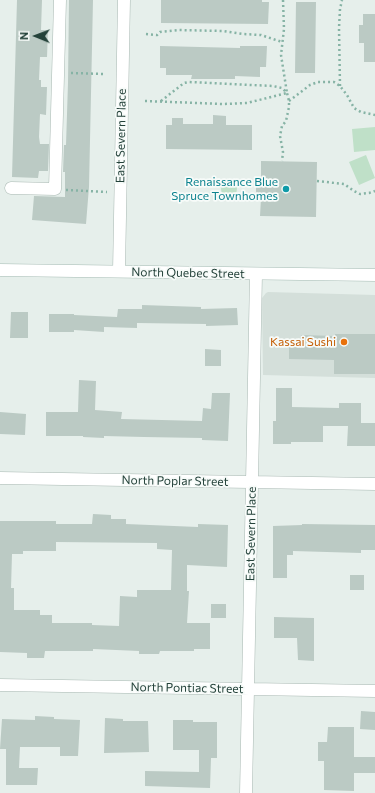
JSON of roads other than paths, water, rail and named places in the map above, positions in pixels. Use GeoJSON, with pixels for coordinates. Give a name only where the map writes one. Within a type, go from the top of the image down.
{"type":"FeatureCollection","features":[{"type":"Feature","properties":{"kind":"street"},"geometry":{"type":"LineString","coordinates":[[11,188],[55,189],[60,0]]}},
{"type":"Feature","properties":{"kind":"street","name":"East Severn Place"},"geometry":{"type":"LineString","coordinates":[[119,271],[124,0]]}},
{"type":"Feature","properties":{"kind":"street","name":"North Quebec Street"},"geometry":{"type":"LineString","coordinates":[[0,270],[375,275]]}},
{"type":"Feature","properties":{"kind":"street","name":"East Severn Place"},"geometry":{"type":"LineString","coordinates":[[246,793],[256,274]]}},
{"type":"Feature","properties":{"kind":"street","name":"North Poplar Street"},"geometry":{"type":"LineString","coordinates":[[0,478],[375,484]]}},
{"type":"Feature","properties":{"kind":"street","name":"North Pontiac Street"},"geometry":{"type":"LineString","coordinates":[[0,685],[375,691]]}},
{"type":"Feature","properties":{"kind":"place","name":"Renaissance Blue Spruce Townhomes"},"geometry":{"type":"Point","coordinates":[286,189]}},
{"type":"Feature","properties":{"kind":"place","name":"Kassai Sushi"},"geometry":{"type":"Point","coordinates":[344,342]}}]}
